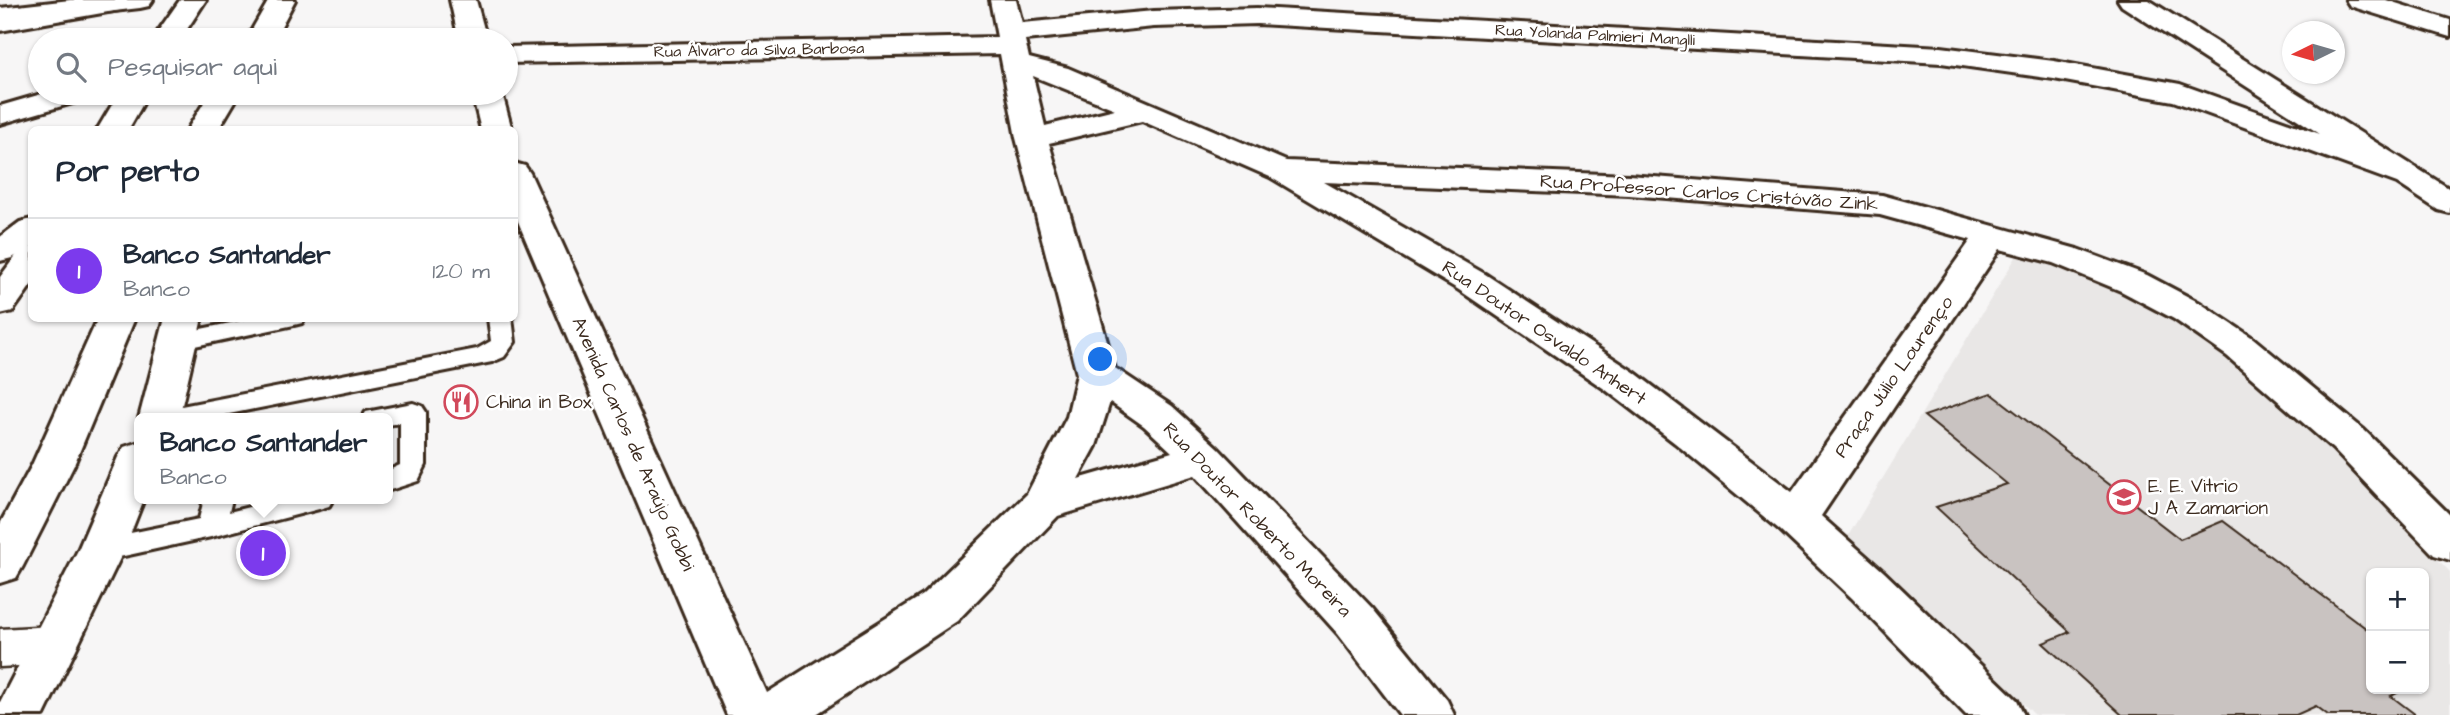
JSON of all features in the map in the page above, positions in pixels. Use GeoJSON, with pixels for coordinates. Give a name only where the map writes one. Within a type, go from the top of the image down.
{"type":"FeatureCollection","features":[{"type":"Feature","properties":{"kind":"street"},"geometry":{"type":"LineString","coordinates":[[174,28],[193,0]]}},
{"type":"Feature","properties":{"kind":"street"},"geometry":{"type":"LineString","coordinates":[[463,0],[469,28]]}},
{"type":"Feature","properties":{"kind":"street"},"geometry":{"type":"LineString","coordinates":[[774,715],[940,608],[1043,505],[1087,417],[1097,374],[1032,138],[1003,0]]}},
{"type":"Feature","properties":{"kind":"street"},"geometry":{"type":"LineString","coordinates":[[2132,0],[2450,203]]}},
{"type":"Feature","properties":{"kind":"street"},"geometry":{"type":"LineString","coordinates":[[2359,0],[2450,29]]}},
{"type":"Feature","properties":{"kind":"street"},"geometry":{"type":"LineString","coordinates":[[0,16],[133,1]]}},
{"type":"Feature","properties":{"kind":"street"},"geometry":{"type":"LineString","coordinates":[[0,23],[133,1]]}},
{"type":"Feature","properties":{"kind":"street","name":"Rua Yolanda Palmieri Manglli"},"geometry":{"type":"LineString","coordinates":[[1012,47],[1205,16],[1369,21],[1941,55],[2108,78],[2180,93],[2406,176]]}},
{"type":"Feature","properties":{"kind":"street","name":"Rua Álvaro da Silva Barbosa"},"geometry":{"type":"LineString","coordinates":[[518,55],[1012,47]]}},
{"type":"Feature","properties":{"kind":"street","name":"Rua Doutor Osvaldo Anhert"},"geometry":{"type":"LineString","coordinates":[[1012,47],[1058,74],[1281,170],[1472,282],[1534,323],[1670,418],[1796,519],[1868,585],[1999,715]]}},
{"type":"Feature","properties":{"kind":"street"},"geometry":{"type":"LineString","coordinates":[[2180,93],[2238,70]]}},
{"type":"Feature","properties":{"kind":"street"},"geometry":{"type":"LineString","coordinates":[[0,115],[35,105]]}},
{"type":"Feature","properties":{"kind":"street"},"geometry":{"type":"LineString","coordinates":[[114,126],[127,105]]}},
{"type":"Feature","properties":{"kind":"street"},"geometry":{"type":"LineString","coordinates":[[204,126],[218,105]]}},
{"type":"Feature","properties":{"kind":"street"},"geometry":{"type":"LineString","coordinates":[[490,105],[496,126]]}},
{"type":"Feature","properties":{"kind":"street"},"geometry":{"type":"LineString","coordinates":[[1032,138],[1142,112]]}},
{"type":"Feature","properties":{"kind":"street","name":"Rua Professor Carlos Cristóvão Zink"},"geometry":{"type":"LineString","coordinates":[[1281,170],[1629,185],[1882,205],[2065,256],[2134,283],[2187,311],[2240,347],[2348,439],[2450,543]]}},
{"type":"Feature","properties":{"kind":"street","name":"Avenida Carlos de Araújo Gobbi"},"geometry":{"type":"LineString","coordinates":[[518,182],[752,715]]}},
{"type":"Feature","properties":{"kind":"street","name":"Praça Júlio Lourenço"},"geometry":{"type":"LineString","coordinates":[[1796,519],[1993,234]]}},
{"type":"Feature","properties":{"kind":"street"},"geometry":{"type":"LineString","coordinates":[[0,303],[16,247]]}},
{"type":"Feature","properties":{"kind":"street"},"geometry":{"type":"LineString","coordinates":[[0,566],[53,465],[115,322]]}},
{"type":"Feature","properties":{"kind":"street"},"geometry":{"type":"LineString","coordinates":[[160,413],[182,325]]}},
{"type":"Feature","properties":{"kind":"street","name":"Rua Doutor Roberto Moreira"},"geometry":{"type":"LineString","coordinates":[[1097,374],[1158,416],[1203,458],[1283,541],[1354,621],[1429,715]]}},
{"type":"Feature","properties":{"kind":"street"},"geometry":{"type":"LineString","coordinates":[[1043,505],[1203,458]]}},
{"type":"Feature","properties":{"kind":"street"},"geometry":{"type":"LineString","coordinates":[[19,715],[100,551],[134,471]]}},
{"type":"Feature","properties":{"kind":"street"},"geometry":{"type":"LineString","coordinates":[[0,648],[53,645]]}},
{"type":"Feature","properties":{"kind":"lane"},"geometry":{"type":"LineString","coordinates":[[182,325],[230,322]]}},
{"type":"Feature","properties":{"kind":"lane"},"geometry":{"type":"LineString","coordinates":[[192,413],[483,356],[495,351],[503,342],[500,322]]}},
{"type":"Feature","properties":{"kind":"lane"},"geometry":{"type":"LineString","coordinates":[[393,415],[413,412],[413,465],[408,474],[393,479]]}},
{"type":"Feature","properties":{"kind":"lane"},"geometry":{"type":"LineString","coordinates":[[211,527],[217,504]]}},
{"type":"Feature","properties":{"kind":"lane"},"geometry":{"type":"LineString","coordinates":[[100,551],[300,504]]}},
{"type":"Feature","properties":{"kind":"shaded area","name":"E. E. Vitrio J A Zamarion"},"geometry":{"type":"Polygon","coordinates":[[[2019,252],[2071,268],[2148,307],[2213,346],[2341,459],[2450,572],[2450,715],[2035,715],[1848,536],[2019,252]]]}},
{"type":"Feature","properties":{"kind":"building"},"geometry":{"type":"Polygon","coordinates":[[[1991,393],[2180,539],[2223,521],[2366,628],[2366,694],[2395,694],[2391,696],[2416,715],[2328,715],[2316,706],[2296,715],[2122,715],[2043,643],[2070,632],[1936,507],[2007,484],[1924,416],[1991,393]]]}},
{"type":"Feature","properties":{"kind":"place","name":"China in Box"},"geometry":{"type":"Point","coordinates":[461,402]}},
{"type":"Feature","properties":{"kind":"place","name":"E. E. Vitrio J A Zamarion"},"geometry":{"type":"Point","coordinates":[2124,497]}},
{"type":"Feature","properties":{"kind":"place","name":"Banco Santander"},"geometry":{"type":"Point","coordinates":[263,553]}}]}
